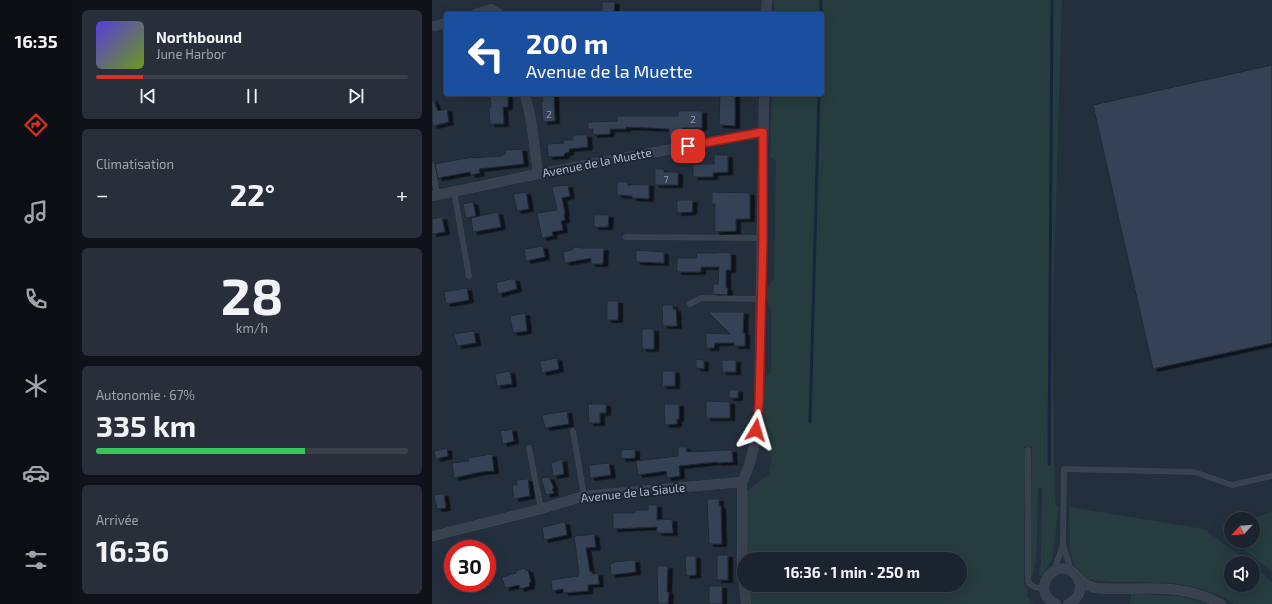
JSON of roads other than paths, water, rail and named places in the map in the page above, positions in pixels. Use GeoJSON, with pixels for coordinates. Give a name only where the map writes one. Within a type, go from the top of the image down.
{"type":"FeatureCollection","features":[{"type":"Feature","properties":{"kind":"street"},"geometry":{"type":"LineString","coordinates":[[766,12],[767,0]]}},
{"type":"Feature","properties":{"kind":"street"},"geometry":{"type":"LineString","coordinates":[[482,12],[491,9],[495,12]]}},
{"type":"Feature","properties":{"kind":"street"},"geometry":{"type":"LineString","coordinates":[[435,26],[444,23]]}},
{"type":"Feature","properties":{"kind":"street"},"geometry":{"type":"LineString","coordinates":[[525,96],[531,120],[538,174]]}},
{"type":"Feature","properties":{"kind":"street"},"geometry":{"type":"LineString","coordinates":[[742,552],[742,482],[748,472],[753,449],[759,404],[763,238],[764,96]]}},
{"type":"Feature","properties":{"kind":"street","name":"Avenue de la Muette"},"geometry":{"type":"LineString","coordinates":[[435,195],[763,132]]}},
{"type":"Feature","properties":{"kind":"street","name":"Avenue de la Siaule"},"geometry":{"type":"LineString","coordinates":[[432,536],[541,509],[584,496],[742,482]]}},
{"type":"Feature","properties":{"kind":"street"},"geometry":{"type":"LineString","coordinates":[[1053,603],[1047,597],[1044,588],[1045,581],[1053,571],[1061,569],[1071,571],[1079,579],[1091,587],[1168,588],[1186,590],[1215,600],[1221,604]]}},
{"type":"Feature","properties":{"kind":"street"},"geometry":{"type":"LineString","coordinates":[[1078,596],[1080,590],[1079,579]]}},
{"type":"Feature","properties":{"kind":"street"},"geometry":{"type":"LineString","coordinates":[[1069,604],[1078,596],[1101,588]]}},
{"type":"Feature","properties":{"kind":"street"},"geometry":{"type":"LineString","coordinates":[[745,592],[746,604]]}},
{"type":"Feature","properties":{"kind":"lane"},"geometry":{"type":"LineString","coordinates":[[432,166],[435,195]]}},
{"type":"Feature","properties":{"kind":"lane"},"geometry":{"type":"LineString","coordinates":[[454,192],[469,276]]}},
{"type":"Feature","properties":{"kind":"lane"},"geometry":{"type":"LineString","coordinates":[[626,238],[763,238]]}},
{"type":"Feature","properties":{"kind":"lane"},"geometry":{"type":"LineString","coordinates":[[690,304],[701,298],[761,299]]}},
{"type":"Feature","properties":{"kind":"lane"},"geometry":{"type":"LineString","coordinates":[[573,431],[584,496]]}},
{"type":"Feature","properties":{"kind":"lane"},"geometry":{"type":"LineString","coordinates":[[529,448],[541,509]]}},
{"type":"Feature","properties":{"kind":"lane"},"geometry":{"type":"LineString","coordinates":[[1028,450],[1028,581],[1031,586],[1044,588]]}},
{"type":"Feature","properties":{"kind":"lane"},"geometry":{"type":"LineString","coordinates":[[1071,571],[1063,545],[1064,469],[1194,472],[1232,485],[1272,476]]}},
{"type":"Feature","properties":{"kind":"lane"},"geometry":{"type":"LineString","coordinates":[[1053,571],[1063,545]]}},
{"type":"Feature","properties":{"kind":"waterway"},"geometry":{"type":"LineString","coordinates":[[821,0],[821,12]]}},
{"type":"Feature","properties":{"kind":"waterway"},"geometry":{"type":"LineString","coordinates":[[1049,464],[1052,0]]}},
{"type":"Feature","properties":{"kind":"waterway"},"geometry":{"type":"LineString","coordinates":[[810,422],[819,96]]}}]}
